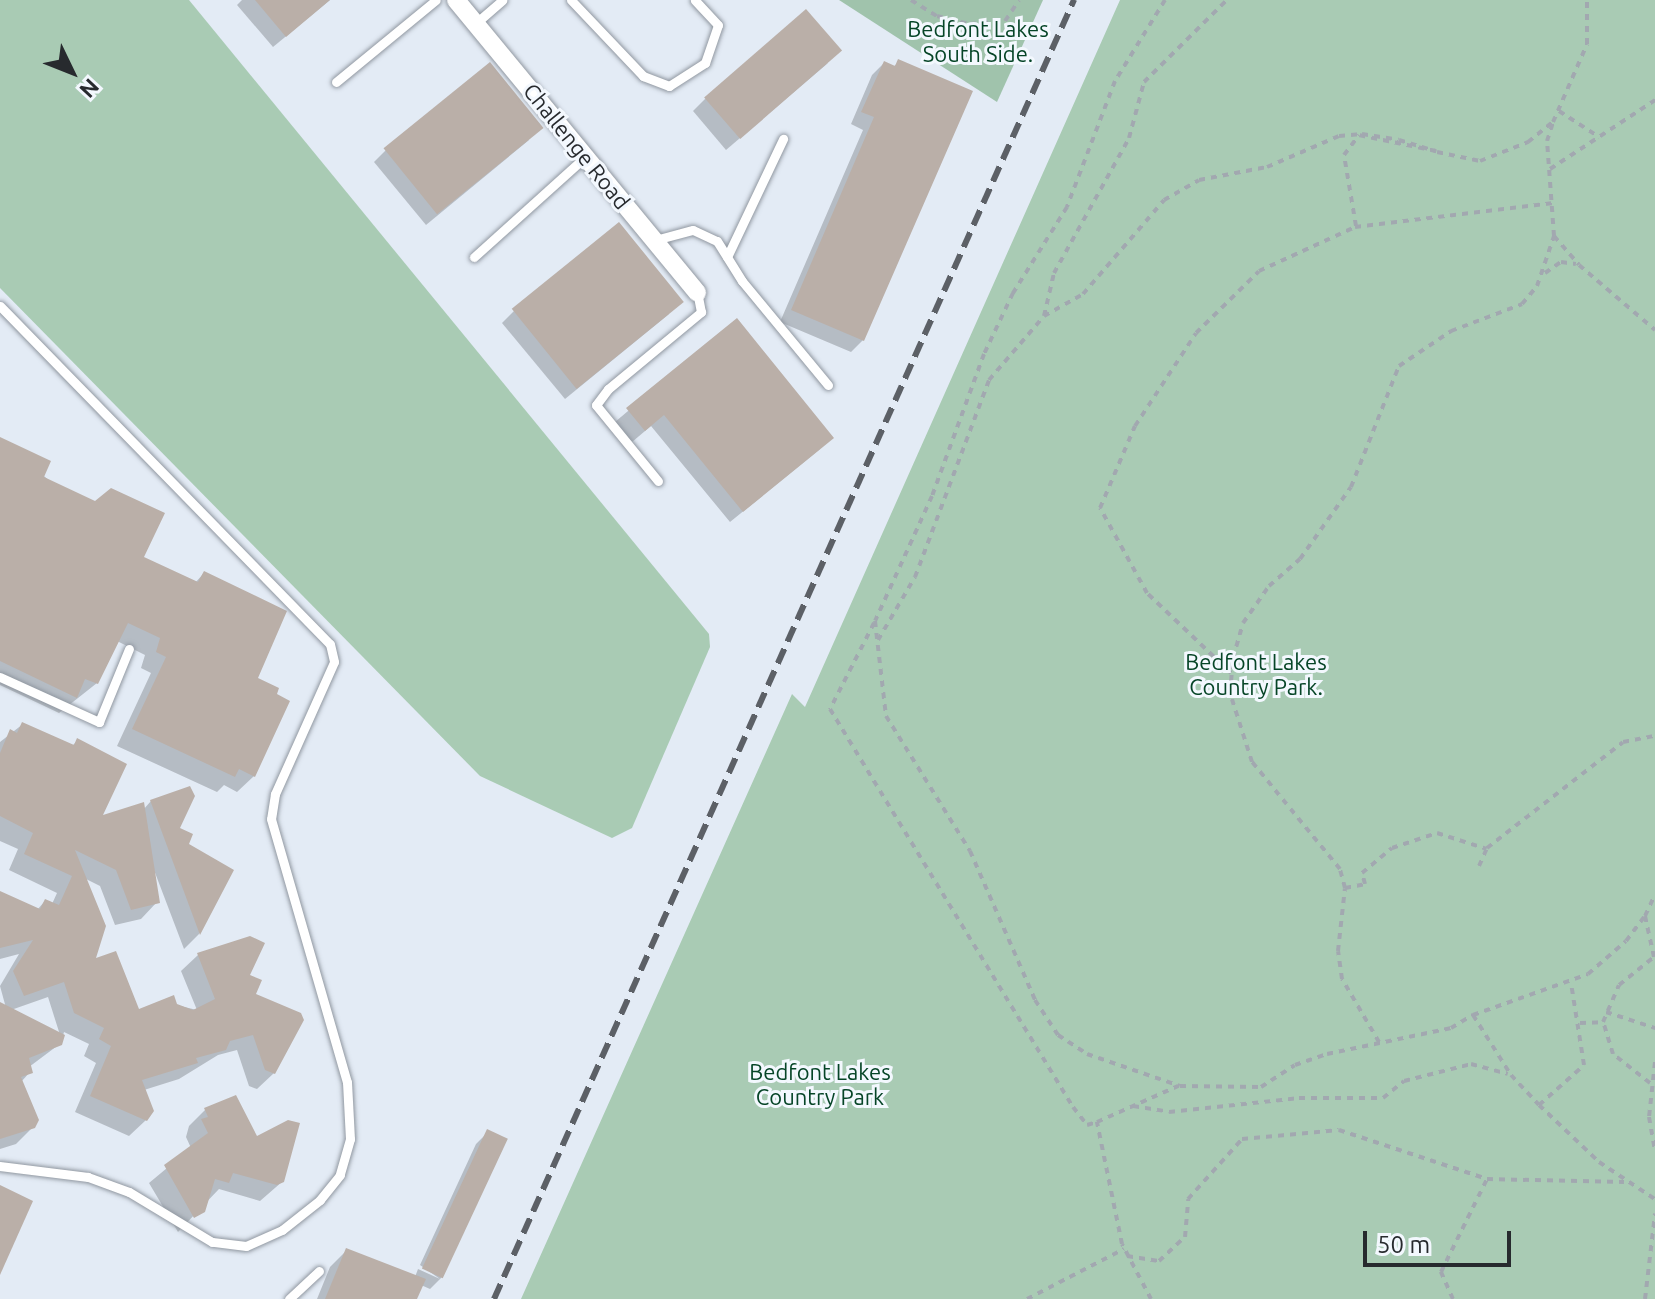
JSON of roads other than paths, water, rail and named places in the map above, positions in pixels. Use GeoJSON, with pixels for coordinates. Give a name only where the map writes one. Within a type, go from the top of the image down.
{"type":"FeatureCollection","features":[{"type":"Feature","properties":{"kind":"street","name":"Challenge Road"},"geometry":{"type":"LineString","coordinates":[[456,0],[697,292]]}},
{"type":"Feature","properties":{"kind":"lane"},"geometry":{"type":"LineString","coordinates":[[336,82],[436,0]]}},
{"type":"Feature","properties":{"kind":"lane"},"geometry":{"type":"LineString","coordinates":[[476,23],[502,0]]}},
{"type":"Feature","properties":{"kind":"lane"},"geometry":{"type":"LineString","coordinates":[[571,0],[643,76],[669,86],[705,63],[718,25],[695,0]]}},
{"type":"Feature","properties":{"kind":"lane"},"geometry":{"type":"LineString","coordinates":[[727,257],[783,139]]}},
{"type":"Feature","properties":{"kind":"lane"},"geometry":{"type":"LineString","coordinates":[[474,257],[586,156]]}},
{"type":"Feature","properties":{"kind":"lane"},"geometry":{"type":"LineString","coordinates":[[654,240],[693,230],[717,241],[828,385]]}},
{"type":"Feature","properties":{"kind":"lane"},"geometry":{"type":"LineString","coordinates":[[658,481],[596,405],[608,389],[701,312],[697,292]]}},
{"type":"Feature","properties":{"kind":"lane"},"geometry":{"type":"LineString","coordinates":[[0,306],[330,644],[334,662],[275,794],[271,819],[347,1082],[350,1139],[340,1175],[320,1200],[282,1230],[246,1246],[212,1242],[129,1192],[88,1177],[0,1166]]}},
{"type":"Feature","properties":{"kind":"lane"},"geometry":{"type":"LineString","coordinates":[[0,677],[99,722],[129,649]]}},
{"type":"Feature","properties":{"kind":"lane"},"geometry":{"type":"LineString","coordinates":[[289,1299],[319,1271]]}},
{"type":"Feature","properties":{"kind":"railway"},"geometry":{"type":"LineString","coordinates":[[494,1299],[1074,0]]}},
{"type":"Feature","properties":{"kind":"park label","name":"Bedfont Lakes South Side."},"geometry":{"type":"Point","coordinates":[978,40]}},
{"type":"Feature","properties":{"kind":"park label","name":"Bedfont Lakes Country Park."},"geometry":{"type":"Point","coordinates":[1256,674]}},
{"type":"Feature","properties":{"kind":"park label","name":"Bedfont Lakes Country Park"},"geometry":{"type":"Point","coordinates":[820,1084]}}]}
